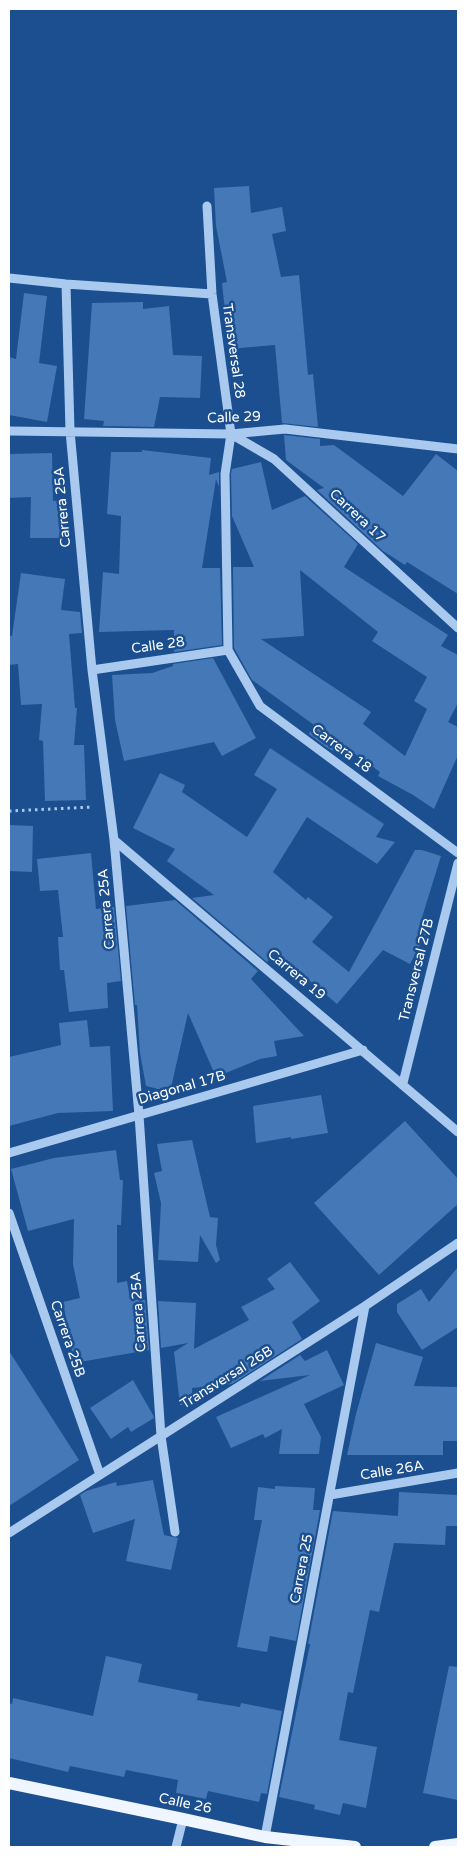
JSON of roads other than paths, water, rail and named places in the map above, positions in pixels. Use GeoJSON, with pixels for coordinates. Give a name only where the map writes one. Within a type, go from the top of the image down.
{"type":"FeatureCollection","features":[{"type":"Feature","properties":{"kind":"main road","name":"Calle 26"},"geometry":{"type":"LineString","coordinates":[[9,1784],[265,1837],[355,1847]]}},
{"type":"Feature","properties":{"kind":"main road"},"geometry":{"type":"LineString","coordinates":[[435,1847],[458,1844]]}},
{"type":"Feature","properties":{"kind":"street","name":"Transversal 28"},"geometry":{"type":"LineString","coordinates":[[207,206],[212,294],[231,434],[225,474],[228,650]]}},
{"type":"Feature","properties":{"kind":"street"},"geometry":{"type":"LineString","coordinates":[[9,278],[66,284],[212,294]]}},
{"type":"Feature","properties":{"kind":"street","name":"Carrera 25A"},"geometry":{"type":"LineString","coordinates":[[66,284],[70,432],[92,670],[108,806],[114,840],[140,1115],[161,1436],[175,1532]]}},
{"type":"Feature","properties":{"kind":"street","name":"Calle 29"},"geometry":{"type":"LineString","coordinates":[[9,431],[231,434],[284,429],[458,450]]}},
{"type":"Feature","properties":{"kind":"street","name":"Carrera 17"},"geometry":{"type":"LineString","coordinates":[[231,434],[274,459],[458,628]]}},
{"type":"Feature","properties":{"kind":"street","name":"Calle 28"},"geometry":{"type":"LineString","coordinates":[[92,670],[228,650]]}},
{"type":"Feature","properties":{"kind":"street","name":"Carrera 18"},"geometry":{"type":"LineString","coordinates":[[228,650],[260,706],[458,853]]}},
{"type":"Feature","properties":{"kind":"street","name":"Carrera 19"},"geometry":{"type":"LineString","coordinates":[[114,840],[403,1083],[458,1132]]}},
{"type":"Feature","properties":{"kind":"street","name":"Transversal 27B"},"geometry":{"type":"LineString","coordinates":[[403,1083],[458,863]]}},
{"type":"Feature","properties":{"kind":"street","name":"Diagonal 17B"},"geometry":{"type":"LineString","coordinates":[[9,1153],[363,1050]]}},
{"type":"Feature","properties":{"kind":"street","name":"Carrera 25B"},"geometry":{"type":"LineString","coordinates":[[9,1213],[100,1475]]}},
{"type":"Feature","properties":{"kind":"street","name":"Transversal 26B"},"geometry":{"type":"LineString","coordinates":[[9,1533],[366,1306],[458,1242]]}},
{"type":"Feature","properties":{"kind":"street","name":"Carrera 25"},"geometry":{"type":"LineString","coordinates":[[265,1837],[366,1306]]}},
{"type":"Feature","properties":{"kind":"street","name":"Calle 26A"},"geometry":{"type":"LineString","coordinates":[[330,1495],[458,1473]]}},
{"type":"Feature","properties":{"kind":"street"},"geometry":{"type":"LineString","coordinates":[[176,1847],[183,1819]]}}]}
